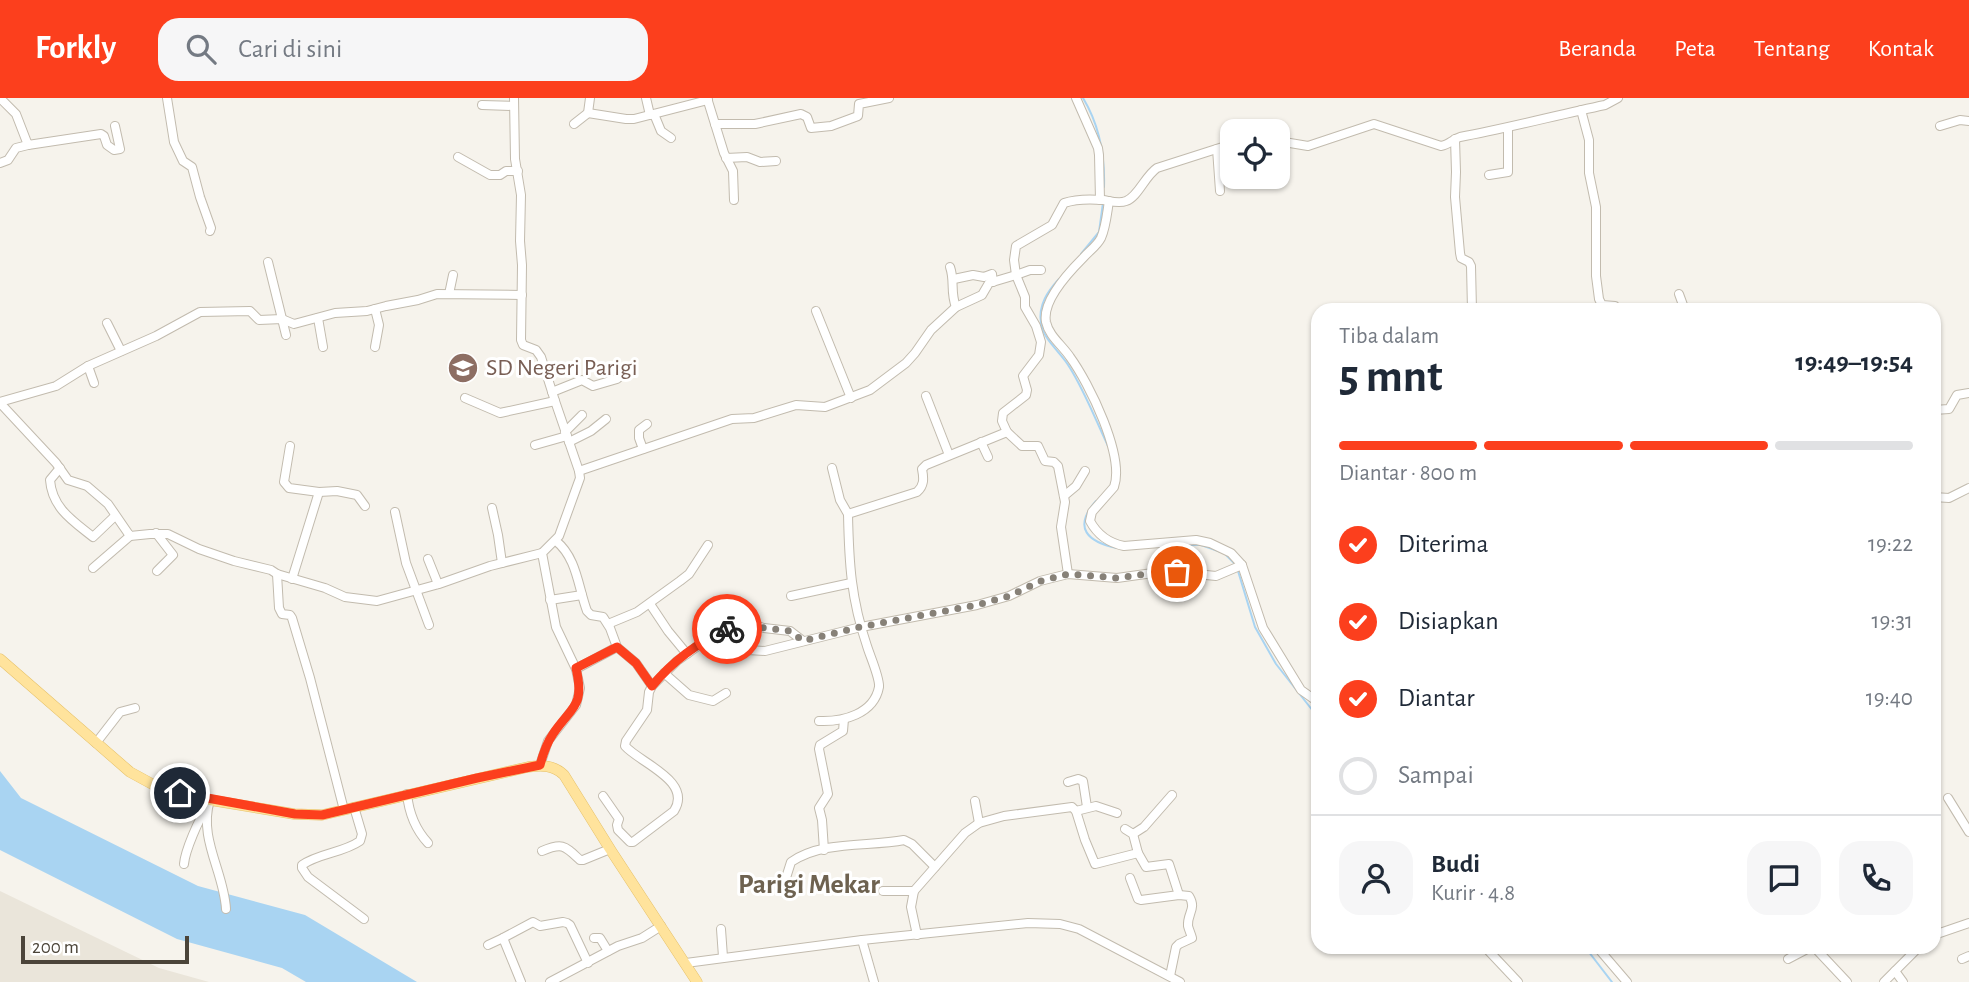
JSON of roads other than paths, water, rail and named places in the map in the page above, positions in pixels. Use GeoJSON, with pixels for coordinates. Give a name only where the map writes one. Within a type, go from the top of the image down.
{"type":"FeatureCollection","features":[{"type":"Feature","properties":{"kind":"main road"},"geometry":{"type":"LineString","coordinates":[[0,659],[130,772],[165,789],[209,804],[310,816],[540,765],[553,767],[564,775],[697,982]]}},
{"type":"Feature","properties":{"kind":"street"},"geometry":{"type":"LineString","coordinates":[[0,98],[16,114],[28,145]]}},
{"type":"Feature","properties":{"kind":"street"},"geometry":{"type":"LineString","coordinates":[[167,98],[174,142],[183,162],[192,167],[210,231]]}},
{"type":"Feature","properties":{"kind":"street"},"geometry":{"type":"LineString","coordinates":[[574,124],[587,113],[590,98]]}},
{"type":"Feature","properties":{"kind":"street"},"geometry":{"type":"LineString","coordinates":[[646,98],[661,131],[671,138]]}},
{"type":"Feature","properties":{"kind":"street"},"geometry":{"type":"LineString","coordinates":[[715,124],[755,124],[801,114],[807,117],[811,128],[831,126],[858,116],[859,104],[889,98]]}},
{"type":"Feature","properties":{"kind":"street"},"geometry":{"type":"LineString","coordinates":[[1076,98],[1098,148],[1100,200]]}},
{"type":"Feature","properties":{"kind":"street"},"geometry":{"type":"LineString","coordinates":[[1290,143],[1308,146],[1374,124],[1441,146],[1450,144],[1455,139],[1605,105],[1618,98]]}},
{"type":"Feature","properties":{"kind":"street"},"geometry":{"type":"LineString","coordinates":[[587,113],[626,119],[707,99],[726,158],[732,167],[734,200]]}},
{"type":"Feature","properties":{"kind":"street"},"geometry":{"type":"LineString","coordinates":[[93,568],[131,536],[168,534],[199,549],[234,561],[271,570],[345,597],[372,601],[416,591],[542,553],[556,541],[579,483],[579,471],[541,357],[536,350],[521,342],[521,195],[515,159],[514,102],[482,105]]}},
{"type":"Feature","properties":{"kind":"street"},"geometry":{"type":"LineString","coordinates":[[1581,110],[1588,132],[1589,173],[1596,207],[1596,264],[1601,303]]}},
{"type":"Feature","properties":{"kind":"street"},"geometry":{"type":"LineString","coordinates":[[1940,126],[1960,120],[1969,121]]}},
{"type":"Feature","properties":{"kind":"street"},"geometry":{"type":"LineString","coordinates":[[0,163],[8,160],[16,148],[101,134],[109,147],[120,149],[115,125]]}},
{"type":"Feature","properties":{"kind":"street"},"geometry":{"type":"LineString","coordinates":[[1489,175],[1508,172],[1508,128]]}},
{"type":"Feature","properties":{"kind":"street"},"geometry":{"type":"LineString","coordinates":[[1455,139],[1455,197],[1460,253],[1461,258],[1471,266],[1472,303]]}},
{"type":"Feature","properties":{"kind":"street"},"geometry":{"type":"LineString","coordinates":[[1068,574],[1061,527],[1065,509],[1064,496],[1056,462],[1045,461],[1038,446],[1022,446],[1007,432],[1002,421],[1003,414],[1026,395],[1023,376],[1039,355],[1041,342],[1036,326],[1025,307],[1025,297],[1016,275],[1016,246],[1052,225],[1064,203],[1076,200],[1128,201],[1150,172],[1220,148]]}},
{"type":"Feature","properties":{"kind":"street"},"geometry":{"type":"LineString","coordinates":[[1217,149],[1220,191]]}},
{"type":"Feature","properties":{"kind":"street"},"geometry":{"type":"LineString","coordinates":[[458,157],[490,175],[518,171]]}},
{"type":"Feature","properties":{"kind":"street"},"geometry":{"type":"LineString","coordinates":[[726,158],[747,157],[760,162],[776,161]]}},
{"type":"Feature","properties":{"kind":"street"},"geometry":{"type":"LineString","coordinates":[[1109,201],[1100,241],[1055,292],[1047,306],[1045,318],[1049,332],[1071,358],[1091,394],[1113,449],[1116,463],[1114,488],[1093,512],[1090,521],[1102,536],[1116,545],[1196,540],[1231,553],[1242,565],[1263,628],[1301,690],[1311,697]]}},
{"type":"Feature","properties":{"kind":"street"},"geometry":{"type":"LineString","coordinates":[[268,262],[286,335]]}},
{"type":"Feature","properties":{"kind":"street"},"geometry":{"type":"LineString","coordinates":[[950,267],[954,279],[951,292],[956,307]]}},
{"type":"Feature","properties":{"kind":"street"},"geometry":{"type":"LineString","coordinates":[[954,279],[974,275],[1016,275],[1030,270],[1041,270]]}},
{"type":"Feature","properties":{"kind":"street"},"geometry":{"type":"LineString","coordinates":[[579,471],[732,419],[754,418],[796,405],[825,407],[876,386],[905,363],[931,330],[956,307],[982,295],[991,274]]}},
{"type":"Feature","properties":{"kind":"street"},"geometry":{"type":"LineString","coordinates":[[449,294],[453,275]]}},
{"type":"Feature","properties":{"kind":"street"},"geometry":{"type":"LineString","coordinates":[[131,536],[108,504],[85,485],[68,480],[0,402],[52,388],[88,366],[156,336],[203,311],[250,311],[259,320],[282,319],[294,324],[339,313],[359,312],[418,300],[433,294],[522,295]]}},
{"type":"Feature","properties":{"kind":"street"},"geometry":{"type":"LineString","coordinates":[[1679,294],[1681,303]]}},
{"type":"Feature","properties":{"kind":"street"},"geometry":{"type":"LineString","coordinates":[[374,309],[379,326],[375,347]]}},
{"type":"Feature","properties":{"kind":"street"},"geometry":{"type":"LineString","coordinates":[[816,311],[850,398]]}},
{"type":"Feature","properties":{"kind":"street"},"geometry":{"type":"LineString","coordinates":[[318,318],[323,347]]}},
{"type":"Feature","properties":{"kind":"street"},"geometry":{"type":"LineString","coordinates":[[107,323],[121,351]]}},
{"type":"Feature","properties":{"kind":"street"},"geometry":{"type":"LineString","coordinates":[[88,366],[94,383]]}},
{"type":"Feature","properties":{"kind":"street"},"geometry":{"type":"LineString","coordinates":[[465,398],[500,413],[553,397],[582,380],[593,386],[619,378],[624,373]]}},
{"type":"Feature","properties":{"kind":"street"},"geometry":{"type":"LineString","coordinates":[[1941,410],[1950,409],[1957,395],[1969,393]]}},
{"type":"Feature","properties":{"kind":"street"},"geometry":{"type":"LineString","coordinates":[[926,396],[949,455]]}},
{"type":"Feature","properties":{"kind":"street"},"geometry":{"type":"LineString","coordinates":[[567,437],[582,415]]}},
{"type":"Feature","properties":{"kind":"street"},"geometry":{"type":"LineString","coordinates":[[535,445],[591,431],[606,419]]}},
{"type":"Feature","properties":{"kind":"street"},"geometry":{"type":"LineString","coordinates":[[643,449],[639,430],[647,424]]}},
{"type":"Feature","properties":{"kind":"street"},"geometry":{"type":"LineString","coordinates":[[848,514],[917,492],[924,479],[923,467],[1007,432]]}},
{"type":"Feature","properties":{"kind":"street"},"geometry":{"type":"LineString","coordinates":[[981,442],[988,457]]}},
{"type":"Feature","properties":{"kind":"street"},"geometry":{"type":"LineString","coordinates":[[290,446],[284,482],[286,486],[356,495],[365,506]]}},
{"type":"Feature","properties":{"kind":"street"},"geometry":{"type":"LineString","coordinates":[[60,468],[50,480],[50,487],[62,511],[74,522],[93,537],[115,516]]}},
{"type":"Feature","properties":{"kind":"street"},"geometry":{"type":"LineString","coordinates":[[819,721],[844,719],[871,706],[879,687],[860,627],[851,583],[848,514],[840,500],[832,468]]}},
{"type":"Feature","properties":{"kind":"street"},"geometry":{"type":"LineString","coordinates":[[1064,496],[1076,486],[1085,471]]}},
{"type":"Feature","properties":{"kind":"street"},"geometry":{"type":"LineString","coordinates":[[1941,498],[1949,498],[1969,488]]}},
{"type":"Feature","properties":{"kind":"street"},"geometry":{"type":"LineString","coordinates":[[292,579],[319,492]]}},
{"type":"Feature","properties":{"kind":"street"},"geometry":{"type":"LineString","coordinates":[[492,508],[502,563]]}},
{"type":"Feature","properties":{"kind":"street"},"geometry":{"type":"LineString","coordinates":[[395,512],[405,559],[429,625]]}},
{"type":"Feature","properties":{"kind":"street"},"geometry":{"type":"LineString","coordinates":[[156,533],[173,554],[156,571]]}},
{"type":"Feature","properties":{"kind":"street"},"geometry":{"type":"LineString","coordinates":[[556,541],[571,559],[589,614],[603,617],[617,647],[636,663],[652,686]]}},
{"type":"Feature","properties":{"kind":"street"},"geometry":{"type":"LineString","coordinates":[[608,624],[626,618],[650,604],[689,574],[708,545]]}},
{"type":"Feature","properties":{"kind":"street"},"geometry":{"type":"LineString","coordinates":[[540,765],[548,741],[577,702],[580,688],[576,668],[556,627],[542,553]]}},
{"type":"Feature","properties":{"kind":"street"},"geometry":{"type":"LineString","coordinates":[[428,559],[438,584]]}},
{"type":"Feature","properties":{"kind":"street"},"geometry":{"type":"LineString","coordinates":[[712,636],[722,653],[727,656],[748,650],[763,651],[860,627],[977,605],[1068,574],[1117,578],[1167,571],[1216,576],[1242,565]]}},
{"type":"Feature","properties":{"kind":"street"},"geometry":{"type":"LineString","coordinates":[[277,574],[279,608],[282,614],[288,614],[292,618],[349,808],[362,834],[360,841],[306,862],[302,868],[309,877],[364,919]]}},
{"type":"Feature","properties":{"kind":"street"},"geometry":{"type":"LineString","coordinates":[[791,596],[851,583]]}},
{"type":"Feature","properties":{"kind":"street"},"geometry":{"type":"LineString","coordinates":[[550,600],[582,595]]}},
{"type":"Feature","properties":{"kind":"street"},"geometry":{"type":"LineString","coordinates":[[650,604],[687,654]]}},
{"type":"Feature","properties":{"kind":"street"},"geometry":{"type":"LineString","coordinates":[[603,796],[619,818],[618,830],[630,842],[674,811],[678,804],[678,794],[670,781],[660,771],[629,751],[625,745],[647,710],[652,686],[687,654],[712,636],[746,623],[790,631],[803,641]]}},
{"type":"Feature","properties":{"kind":"street"},"geometry":{"type":"LineString","coordinates":[[576,668],[617,647]]}},
{"type":"Feature","properties":{"kind":"street"},"geometry":{"type":"LineString","coordinates":[[664,673],[689,695],[697,698],[713,701],[726,693]]}},
{"type":"Feature","properties":{"kind":"street"},"geometry":{"type":"LineString","coordinates":[[96,743],[120,712],[135,708]]}},
{"type":"Feature","properties":{"kind":"street"},"geometry":{"type":"LineString","coordinates":[[824,850],[819,808],[828,794],[819,749],[820,745],[843,731],[844,719]]}},
{"type":"Feature","properties":{"kind":"street"},"geometry":{"type":"LineString","coordinates":[[1068,782],[1078,779],[1083,781],[1087,807]]}},
{"type":"Feature","properties":{"kind":"street"},"geometry":{"type":"LineString","coordinates":[[177,818],[185,794]]}},
{"type":"Feature","properties":{"kind":"street"},"geometry":{"type":"LineString","coordinates":[[407,794],[408,808],[415,827],[428,843]]}},
{"type":"Feature","properties":{"kind":"street"},"geometry":{"type":"LineString","coordinates":[[1133,834],[1144,827],[1171,795]]}},
{"type":"Feature","properties":{"kind":"street"},"geometry":{"type":"LineString","coordinates":[[1948,798],[1969,832]]}},
{"type":"Feature","properties":{"kind":"street"},"geometry":{"type":"LineString","coordinates":[[975,800],[979,823]]}},
{"type":"Feature","properties":{"kind":"street"},"geometry":{"type":"LineString","coordinates":[[209,804],[207,835],[224,890],[226,909]]}},
{"type":"Feature","properties":{"kind":"street"},"geometry":{"type":"LineString","coordinates":[[184,864],[186,850],[209,804]]}},
{"type":"Feature","properties":{"kind":"street"},"geometry":{"type":"LineString","coordinates":[[1076,810],[1096,806],[1117,813]]}},
{"type":"Feature","properties":{"kind":"street"},"geometry":{"type":"LineString","coordinates":[[917,935],[911,907],[914,891],[965,833],[979,823],[1004,816],[1072,807],[1076,810],[1095,864],[1138,853]]}},
{"type":"Feature","properties":{"kind":"street"},"geometry":{"type":"LineString","coordinates":[[1125,829],[1133,834],[1138,853],[1146,867],[1169,864],[1179,895]]}},
{"type":"Feature","properties":{"kind":"street"},"geometry":{"type":"LineString","coordinates":[[785,881],[792,862],[798,858],[824,850],[904,840],[912,844],[935,867]]}},
{"type":"Feature","properties":{"kind":"street"},"geometry":{"type":"LineString","coordinates":[[542,851],[557,845],[563,846],[583,860],[610,849]]}},
{"type":"Feature","properties":{"kind":"street"},"geometry":{"type":"LineString","coordinates":[[1130,878],[1138,899],[1179,895],[1192,899],[1188,923],[1192,938],[1176,947],[1170,976]]}},
{"type":"Feature","properties":{"kind":"street"},"geometry":{"type":"LineString","coordinates":[[883,891],[914,891]]}},
{"type":"Feature","properties":{"kind":"street"},"geometry":{"type":"LineString","coordinates":[[488,945],[533,922],[540,926],[564,922],[570,925],[588,963]]}},
{"type":"Feature","properties":{"kind":"street"},"geometry":{"type":"LineString","coordinates":[[685,964],[862,940],[1028,923],[1070,926],[1180,982]]}},
{"type":"Feature","properties":{"kind":"street"},"geometry":{"type":"LineString","coordinates":[[1941,932],[1969,923]]}},
{"type":"Feature","properties":{"kind":"street"},"geometry":{"type":"LineString","coordinates":[[550,982],[608,951],[642,938],[661,926]]}},
{"type":"Feature","properties":{"kind":"street"},"geometry":{"type":"LineString","coordinates":[[721,929],[723,957]]}},
{"type":"Feature","properties":{"kind":"street"},"geometry":{"type":"LineString","coordinates":[[503,938],[521,982]]}},
{"type":"Feature","properties":{"kind":"street"},"geometry":{"type":"LineString","coordinates":[[594,938],[600,938],[608,951]]}},
{"type":"Feature","properties":{"kind":"street"},"geometry":{"type":"LineString","coordinates":[[862,940],[874,982]]}},
{"type":"Feature","properties":{"kind":"street"},"geometry":{"type":"LineString","coordinates":[[1492,954],[1518,982]]}},
{"type":"Feature","properties":{"kind":"street"},"geometry":{"type":"LineString","coordinates":[[1603,954],[1628,982]]}},
{"type":"Feature","properties":{"kind":"street"},"geometry":{"type":"LineString","coordinates":[[1821,954],[1847,982]]}},
{"type":"Feature","properties":{"kind":"street"},"geometry":{"type":"LineString","coordinates":[[1884,982],[1912,954]]}},
{"type":"Feature","properties":{"kind":"street"},"geometry":{"type":"LineString","coordinates":[[1895,971],[1903,982]]}},
{"type":"Feature","properties":{"kind":"water"},"geometry":{"type":"Polygon","coordinates":[[[0,771],[21,798],[198,886],[305,915],[417,982],[306,982],[282,968],[177,939],[0,850],[0,771]]]}},
{"type":"Feature","properties":{"kind":"waterway"},"geometry":{"type":"LineString","coordinates":[[1083,98],[1094,119],[1100,141],[1104,187]]}},
{"type":"Feature","properties":{"kind":"waterway"},"geometry":{"type":"LineString","coordinates":[[1081,254],[1099,232],[1103,203]]}},
{"type":"Feature","properties":{"kind":"waterway"},"geometry":{"type":"LineString","coordinates":[[1059,279],[1042,304],[1042,329],[1067,362],[1108,446]]}},
{"type":"Feature","properties":{"kind":"waterway"},"geometry":{"type":"LineString","coordinates":[[1096,501],[1085,519],[1084,526],[1091,538],[1117,548]]}},
{"type":"Feature","properties":{"kind":"waterway"},"geometry":{"type":"LineString","coordinates":[[1182,545],[1201,545],[1221,552]]}},
{"type":"Feature","properties":{"kind":"waterway"},"geometry":{"type":"LineString","coordinates":[[1226,555],[1234,563]]}},
{"type":"Feature","properties":{"kind":"waterway"},"geometry":{"type":"LineString","coordinates":[[1238,571],[1255,627],[1276,664],[1311,708]]}},
{"type":"Feature","properties":{"kind":"waterway"},"geometry":{"type":"LineString","coordinates":[[1590,954],[1612,982]]}},
{"type":"Feature","properties":{"kind":"place","name":"SD Negeri Parigi"},"geometry":{"type":"Point","coordinates":[463,368]}},
{"type":"Feature","properties":{"kind":"district","name":"Parigi Mekar"},"geometry":{"type":"Point","coordinates":[809,885]}}]}
